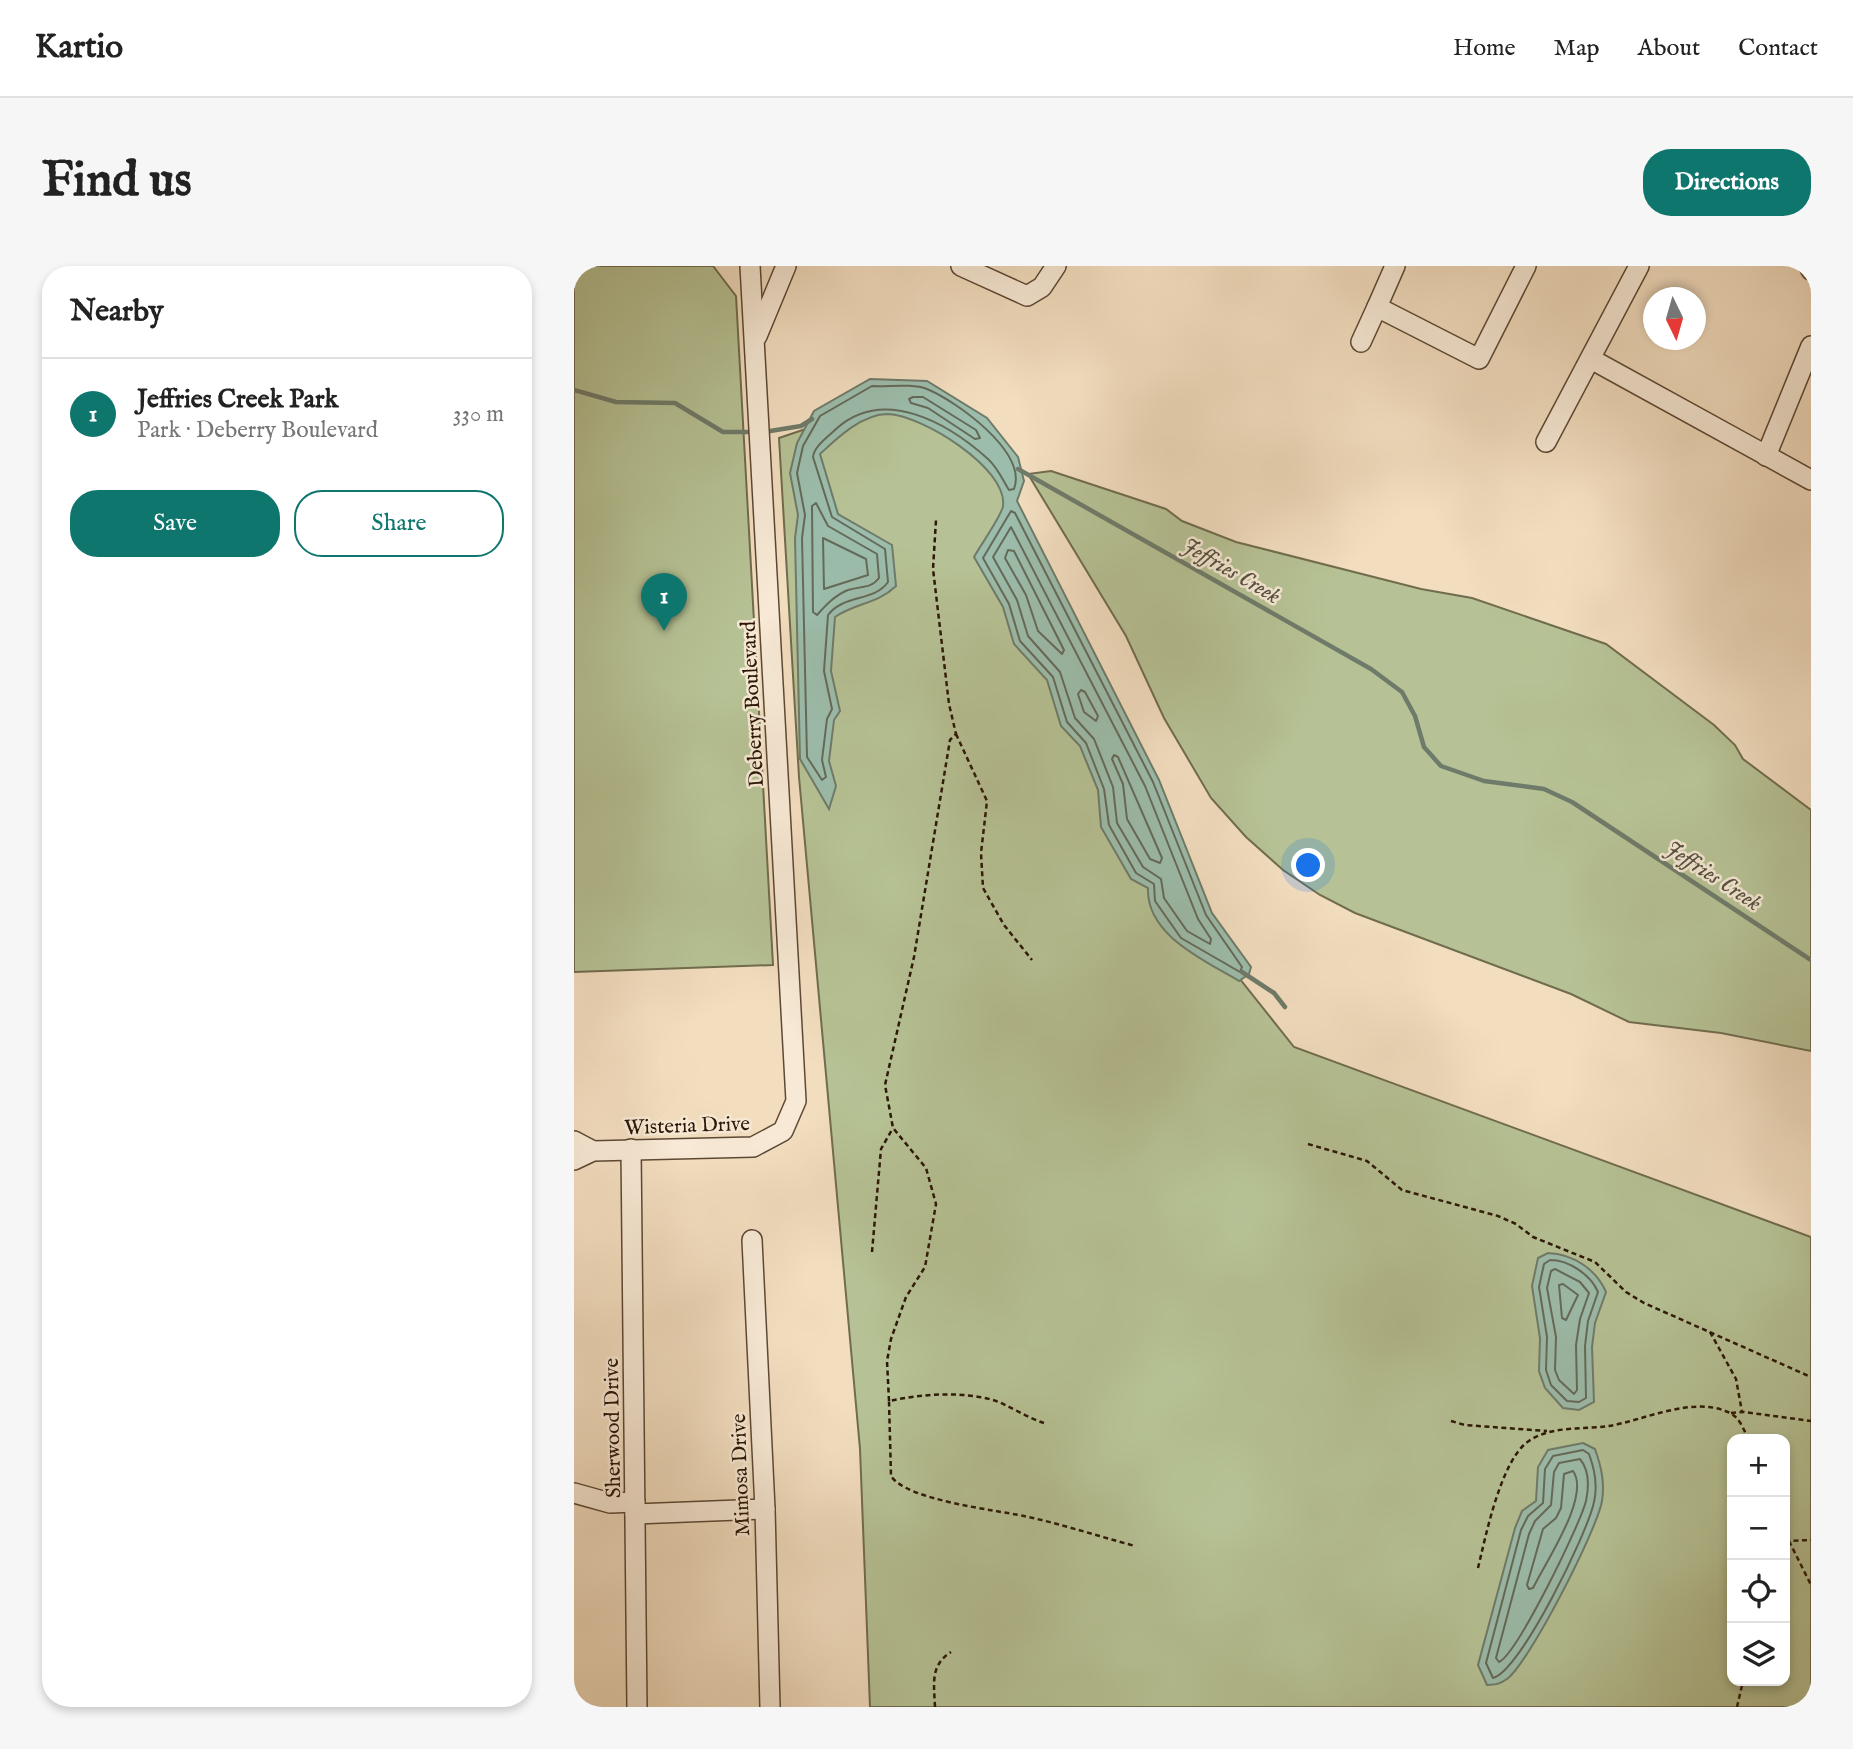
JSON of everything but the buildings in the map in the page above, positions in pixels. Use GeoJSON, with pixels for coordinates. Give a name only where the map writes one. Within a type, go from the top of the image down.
{"type":"FeatureCollection","features":[{"type":"Feature","properties":{"kind":"street"},"geometry":{"type":"LineString","coordinates":[[754,344],[786,266]]}},
{"type":"Feature","properties":{"kind":"street"},"geometry":{"type":"LineString","coordinates":[[961,266],[1025,296],[1034,294],[1042,287],[1056,266]]}},
{"type":"Feature","properties":{"kind":"street"},"geometry":{"type":"LineString","coordinates":[[1361,342],[1395,266]]}},
{"type":"Feature","properties":{"kind":"street"},"geometry":{"type":"LineString","coordinates":[[1377,307],[1479,359],[1526,266]]}},
{"type":"Feature","properties":{"kind":"street"},"geometry":{"type":"LineString","coordinates":[[1546,442],[1639,266]]}},
{"type":"Feature","properties":{"kind":"street","name":"Deberry Boulevard"},"geometry":{"type":"LineString","coordinates":[[749,272],[797,1086],[790,1119],[778,1134]]}},
{"type":"Feature","properties":{"kind":"street"},"geometry":{"type":"LineString","coordinates":[[1766,456],[1811,346]]}},
{"type":"Feature","properties":{"kind":"street"},"geometry":{"type":"LineString","coordinates":[[1591,359],[1811,480]]}},
{"type":"Feature","properties":{"kind":"street","name":"Wisteria Drive"},"geometry":{"type":"LineString","coordinates":[[574,1160],[593,1151],[753,1147],[778,1134]]}},
{"type":"Feature","properties":{"kind":"street"},"geometry":{"type":"LineString","coordinates":[[574,1141],[593,1151]]}},
{"type":"Feature","properties":{"kind":"street","name":"Sherwood Drive"},"geometry":{"type":"LineString","coordinates":[[631,1149],[637,1707]]}},
{"type":"Feature","properties":{"kind":"street","name":"Mimosa Drive"},"geometry":{"type":"LineString","coordinates":[[752,1240],[765,1509],[770,1707]]}},
{"type":"Feature","properties":{"kind":"street"},"geometry":{"type":"LineString","coordinates":[[574,1493],[635,1508],[765,1509]]}},
{"type":"Feature","properties":{"kind":"path"},"geometry":{"type":"LineString","coordinates":[[936,520],[933,569],[948,704],[956,734],[987,801],[981,853],[983,888],[1004,925],[1032,960]]}},
{"type":"Feature","properties":{"kind":"path"},"geometry":{"type":"LineString","coordinates":[[956,734],[950,740],[915,957],[888,1062],[885,1097],[893,1128],[926,1168],[936,1204],[925,1267],[906,1297],[891,1339],[887,1361],[888,1465],[896,1484],[935,1498],[1025,1517],[1135,1546]]}},
{"type":"Feature","properties":{"kind":"path"},"geometry":{"type":"LineString","coordinates":[[872,1252],[881,1149],[893,1128]]}},
{"type":"Feature","properties":{"kind":"path"},"geometry":{"type":"LineString","coordinates":[[1308,1144],[1367,1161],[1402,1190],[1498,1216],[1516,1224],[1533,1237],[1595,1262],[1626,1292],[1644,1303],[1811,1377]]}},
{"type":"Feature","properties":{"kind":"path"},"geometry":{"type":"LineString","coordinates":[[1709,1330],[1736,1379],[1742,1412]]}},
{"type":"Feature","properties":{"kind":"path"},"geometry":{"type":"LineString","coordinates":[[888,1401],[936,1394],[985,1399],[996,1401],[1011,1411],[1044,1423]]}},
{"type":"Feature","properties":{"kind":"path"},"geometry":{"type":"LineString","coordinates":[[1451,1421],[1465,1425],[1550,1431],[1609,1426],[1680,1410],[1712,1409],[1811,1421]]}},
{"type":"Feature","properties":{"kind":"path"},"geometry":{"type":"LineString","coordinates":[[1731,1413],[1741,1422],[1746,1434]]}},
{"type":"Feature","properties":{"kind":"path"},"geometry":{"type":"LineString","coordinates":[[1478,1568],[1489,1523],[1516,1455],[1527,1443],[1550,1431]]}},
{"type":"Feature","properties":{"kind":"path"},"geometry":{"type":"LineString","coordinates":[[1790,1541],[1811,1540]]}},
{"type":"Feature","properties":{"kind":"path"},"geometry":{"type":"LineString","coordinates":[[1790,1546],[1811,1585]]}},
{"type":"Feature","properties":{"kind":"path"},"geometry":{"type":"LineString","coordinates":[[935,1707],[935,1670],[939,1659],[951,1652]]}},
{"type":"Feature","properties":{"kind":"path"},"geometry":{"type":"LineString","coordinates":[[1737,1707],[1742,1686]]}},
{"type":"Feature","properties":{"kind":"shaded area"},"geometry":{"type":"Polygon","coordinates":[[[574,266],[713,266],[736,296],[773,965],[574,972],[574,266]]]}},
{"type":"Feature","properties":{"kind":"shaded area"},"geometry":{"type":"Polygon","coordinates":[[[903,396],[1005,474],[1197,925],[1294,1047],[1811,1237],[1811,1707],[870,1707],[860,1449],[799,777],[779,438],[903,396]]]}},
{"type":"Feature","properties":{"kind":"shaded area"},"geometry":{"type":"Polygon","coordinates":[[[1051,471],[1166,509],[1182,521],[1236,542],[1421,589],[1472,598],[1606,644],[1714,725],[1735,745],[1743,759],[1811,810],[1811,1051],[1721,1033],[1629,1022],[1571,994],[1355,913],[1320,895],[1283,870],[1246,837],[1211,798],[1164,718],[1126,636],[1028,474],[1051,471]]]}},
{"type":"Feature","properties":{"kind":"water"},"geometry":{"type":"Polygon","coordinates":[[[870,379],[927,381],[987,418],[1018,457],[1024,481],[1017,501],[1159,780],[1212,913],[1251,967],[1249,974],[1239,981],[1194,955],[1167,933],[1156,919],[1150,905],[1148,888],[1131,879],[1101,827],[1098,790],[1080,746],[1061,726],[1047,680],[1014,644],[1003,607],[974,557],[1003,506],[1001,491],[992,476],[978,460],[940,434],[921,423],[888,414],[860,422],[820,454],[838,514],[892,545],[896,586],[881,597],[835,617],[831,671],[840,711],[834,720],[829,761],[836,786],[829,809],[800,759],[795,538],[798,515],[790,473],[797,443],[814,411],[870,379]]]}},
{"type":"Feature","properties":{"kind":"water"},"geometry":{"type":"Polygon","coordinates":[[[1548,1253],[1566,1256],[1583,1264],[1596,1276],[1606,1292],[1595,1323],[1592,1347],[1594,1402],[1579,1410],[1563,1408],[1545,1388],[1539,1371],[1540,1338],[1532,1286],[1538,1258],[1548,1253]]]}},
{"type":"Feature","properties":{"kind":"water"},"geometry":{"type":"Polygon","coordinates":[[[1583,1443],[1595,1449],[1603,1481],[1602,1501],[1588,1539],[1561,1595],[1517,1668],[1507,1679],[1487,1685],[1478,1665],[1515,1528],[1522,1511],[1536,1501],[1538,1467],[1548,1450],[1583,1443]]]}},
{"type":"Feature","properties":{"kind":"waterway","name":"Jeffries Creek"},"geometry":{"type":"LineString","coordinates":[[574,390],[616,402],[675,403],[723,432],[756,432]]}},
{"type":"Feature","properties":{"kind":"waterway","name":"Jeffries Creek"},"geometry":{"type":"LineString","coordinates":[[764,432],[801,426],[812,419]]}},
{"type":"Feature","properties":{"kind":"waterway","name":"Jeffries Creek"},"geometry":{"type":"LineString","coordinates":[[1018,469],[1371,669],[1402,692],[1415,716],[1424,747],[1441,766],[1484,781],[1544,789],[1572,802],[1811,960]]}},
{"type":"Feature","properties":{"kind":"waterway"},"geometry":{"type":"LineString","coordinates":[[1242,972],[1274,993],[1285,1007]]}},
{"type":"Feature","properties":{"kind":"place","name":"Jeffries Creek Park"},"geometry":{"type":"Point","coordinates":[664,631]}}]}
